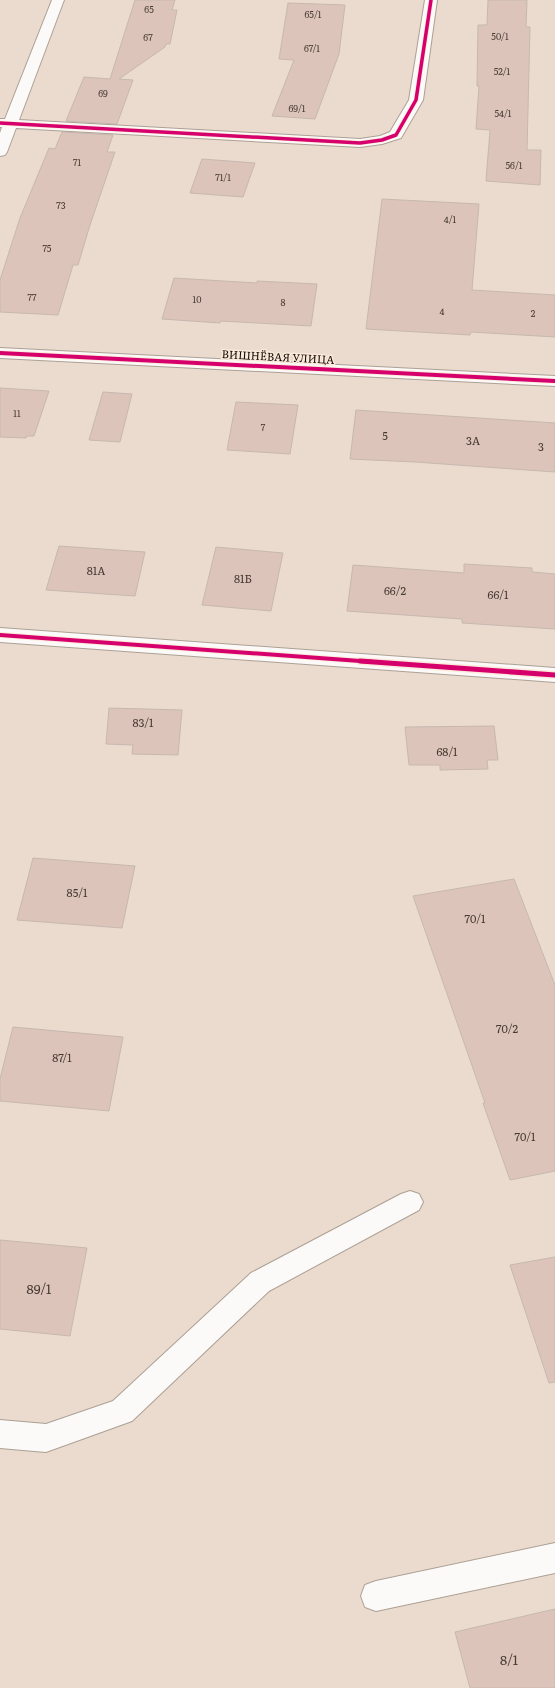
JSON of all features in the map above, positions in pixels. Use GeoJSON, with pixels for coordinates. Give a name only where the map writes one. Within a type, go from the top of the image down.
{"type":"FeatureCollection","features":[{"type":"Feature","properties":{"kind":"street"},"geometry":{"type":"LineString","coordinates":[[0,152],[6,123],[58,0]]}},
{"type":"Feature","properties":{"kind":"street"},"geometry":{"type":"LineString","coordinates":[[6,123],[360,143],[382,140],[396,135],[416,100],[431,0]]}},
{"type":"Feature","properties":{"kind":"street","name":"ВИШНЁВАЯ УЛИЦА"},"geometry":{"type":"LineString","coordinates":[[0,353],[555,381]]}},
{"type":"Feature","properties":{"kind":"street"},"geometry":{"type":"LineString","coordinates":[[0,635],[555,674]]}},
{"type":"Feature","properties":{"kind":"street"},"geometry":{"type":"LineString","coordinates":[[0,1434],[46,1438],[122,1411],[260,1282],[410,1202]]}},
{"type":"Feature","properties":{"kind":"street"},"geometry":{"type":"LineString","coordinates":[[376,1596],[555,1558]]}},
{"type":"Feature","properties":{"kind":"building"},"geometry":{"type":"Polygon","coordinates":[[[135,0],[175,0],[172,10],[177,10],[170,44],[166,44],[165,47],[119,79],[133,80],[117,124],[66,121],[84,77],[110,79],[135,0]]]}},
{"type":"Feature","properties":{"kind":"building"},"geometry":{"type":"Polygon","coordinates":[[[488,0],[527,0],[526,27],[530,27],[527,150],[541,150],[540,185],[486,181],[490,130],[476,129],[479,86],[477,86],[478,25],[487,25],[488,0]]]}},
{"type":"Feature","properties":{"kind":"building"},"geometry":{"type":"Polygon","coordinates":[[[288,3],[345,5],[339,54],[315,119],[272,116],[294,60],[279,59],[288,3]]]}},
{"type":"Feature","properties":{"kind":"building"},"geometry":{"type":"Polygon","coordinates":[[[62,132],[113,135],[107,152],[115,152],[78,265],[73,265],[58,315],[0,312],[0,280],[20,218],[49,148],[55,149],[62,132]]]}},
{"type":"Feature","properties":{"kind":"building"},"geometry":{"type":"Polygon","coordinates":[[[202,159],[255,163],[243,197],[190,193],[202,159]]]}},
{"type":"Feature","properties":{"kind":"building"},"geometry":{"type":"Polygon","coordinates":[[[382,199],[479,204],[472,290],[555,295],[555,337],[471,332],[470,335],[366,329],[382,199]]]}},
{"type":"Feature","properties":{"kind":"building"},"geometry":{"type":"Polygon","coordinates":[[[174,278],[257,283],[257,281],[317,284],[311,326],[221,321],[220,323],[162,319],[174,278]]]}},
{"type":"Feature","properties":{"kind":"building"},"geometry":{"type":"Polygon","coordinates":[[[0,388],[49,391],[34,436],[27,436],[26,438],[0,437],[0,388]]]}},
{"type":"Feature","properties":{"kind":"building"},"geometry":{"type":"Polygon","coordinates":[[[103,392],[132,394],[120,442],[89,440],[103,392]]]}},
{"type":"Feature","properties":{"kind":"building"},"geometry":{"type":"Polygon","coordinates":[[[236,402],[298,405],[290,454],[227,450],[236,402]]]}},
{"type":"Feature","properties":{"kind":"building"},"geometry":{"type":"Polygon","coordinates":[[[356,410],[555,423],[555,472],[350,459],[356,410]]]}},
{"type":"Feature","properties":{"kind":"building"},"geometry":{"type":"Polygon","coordinates":[[[59,546],[145,552],[135,596],[46,590],[59,546]]]}},
{"type":"Feature","properties":{"kind":"building"},"geometry":{"type":"Polygon","coordinates":[[[216,547],[283,553],[271,611],[202,605],[216,547]]]}},
{"type":"Feature","properties":{"kind":"building"},"geometry":{"type":"Polygon","coordinates":[[[464,564],[532,568],[532,572],[555,574],[555,629],[462,623],[462,619],[347,611],[353,565],[464,573],[464,564]]]}},
{"type":"Feature","properties":{"kind":"building"},"geometry":{"type":"Polygon","coordinates":[[[109,708],[182,710],[178,755],[132,754],[133,745],[106,744],[109,708]]]}},
{"type":"Feature","properties":{"kind":"building"},"geometry":{"type":"Polygon","coordinates":[[[494,726],[498,760],[487,760],[488,769],[440,770],[440,765],[409,765],[405,727],[494,726]]]}},
{"type":"Feature","properties":{"kind":"building"},"geometry":{"type":"Polygon","coordinates":[[[33,858],[135,866],[122,928],[17,920],[33,858]]]}},
{"type":"Feature","properties":{"kind":"building"},"geometry":{"type":"Polygon","coordinates":[[[514,879],[555,985],[555,1171],[510,1180],[483,1103],[485,1103],[413,896],[514,879]]]}},
{"type":"Feature","properties":{"kind":"building"},"geometry":{"type":"Polygon","coordinates":[[[13,1027],[123,1037],[109,1111],[0,1101],[0,1079],[13,1027]]]}},
{"type":"Feature","properties":{"kind":"building"},"geometry":{"type":"Polygon","coordinates":[[[0,1240],[87,1248],[70,1336],[0,1329],[0,1240]]]}},
{"type":"Feature","properties":{"kind":"building"},"geometry":{"type":"Polygon","coordinates":[[[555,1257],[555,1382],[549,1383],[510,1265],[555,1257]]]}},
{"type":"Feature","properties":{"kind":"building"},"geometry":{"type":"Polygon","coordinates":[[[555,1609],[555,1688],[470,1688],[455,1632],[555,1609]]]}},
{"type":"Feature","properties":{"kind":"cycle path"},"geometry":{"type":"LineString","coordinates":[[0,123],[360,143],[382,140],[396,135],[416,100],[431,0]]}},
{"type":"Feature","properties":{"kind":"cycle path"},"geometry":{"type":"LineString","coordinates":[[0,353],[555,381]]}},
{"type":"Feature","properties":{"kind":"cycle path"},"geometry":{"type":"LineString","coordinates":[[0,635],[555,675]]}}]}
